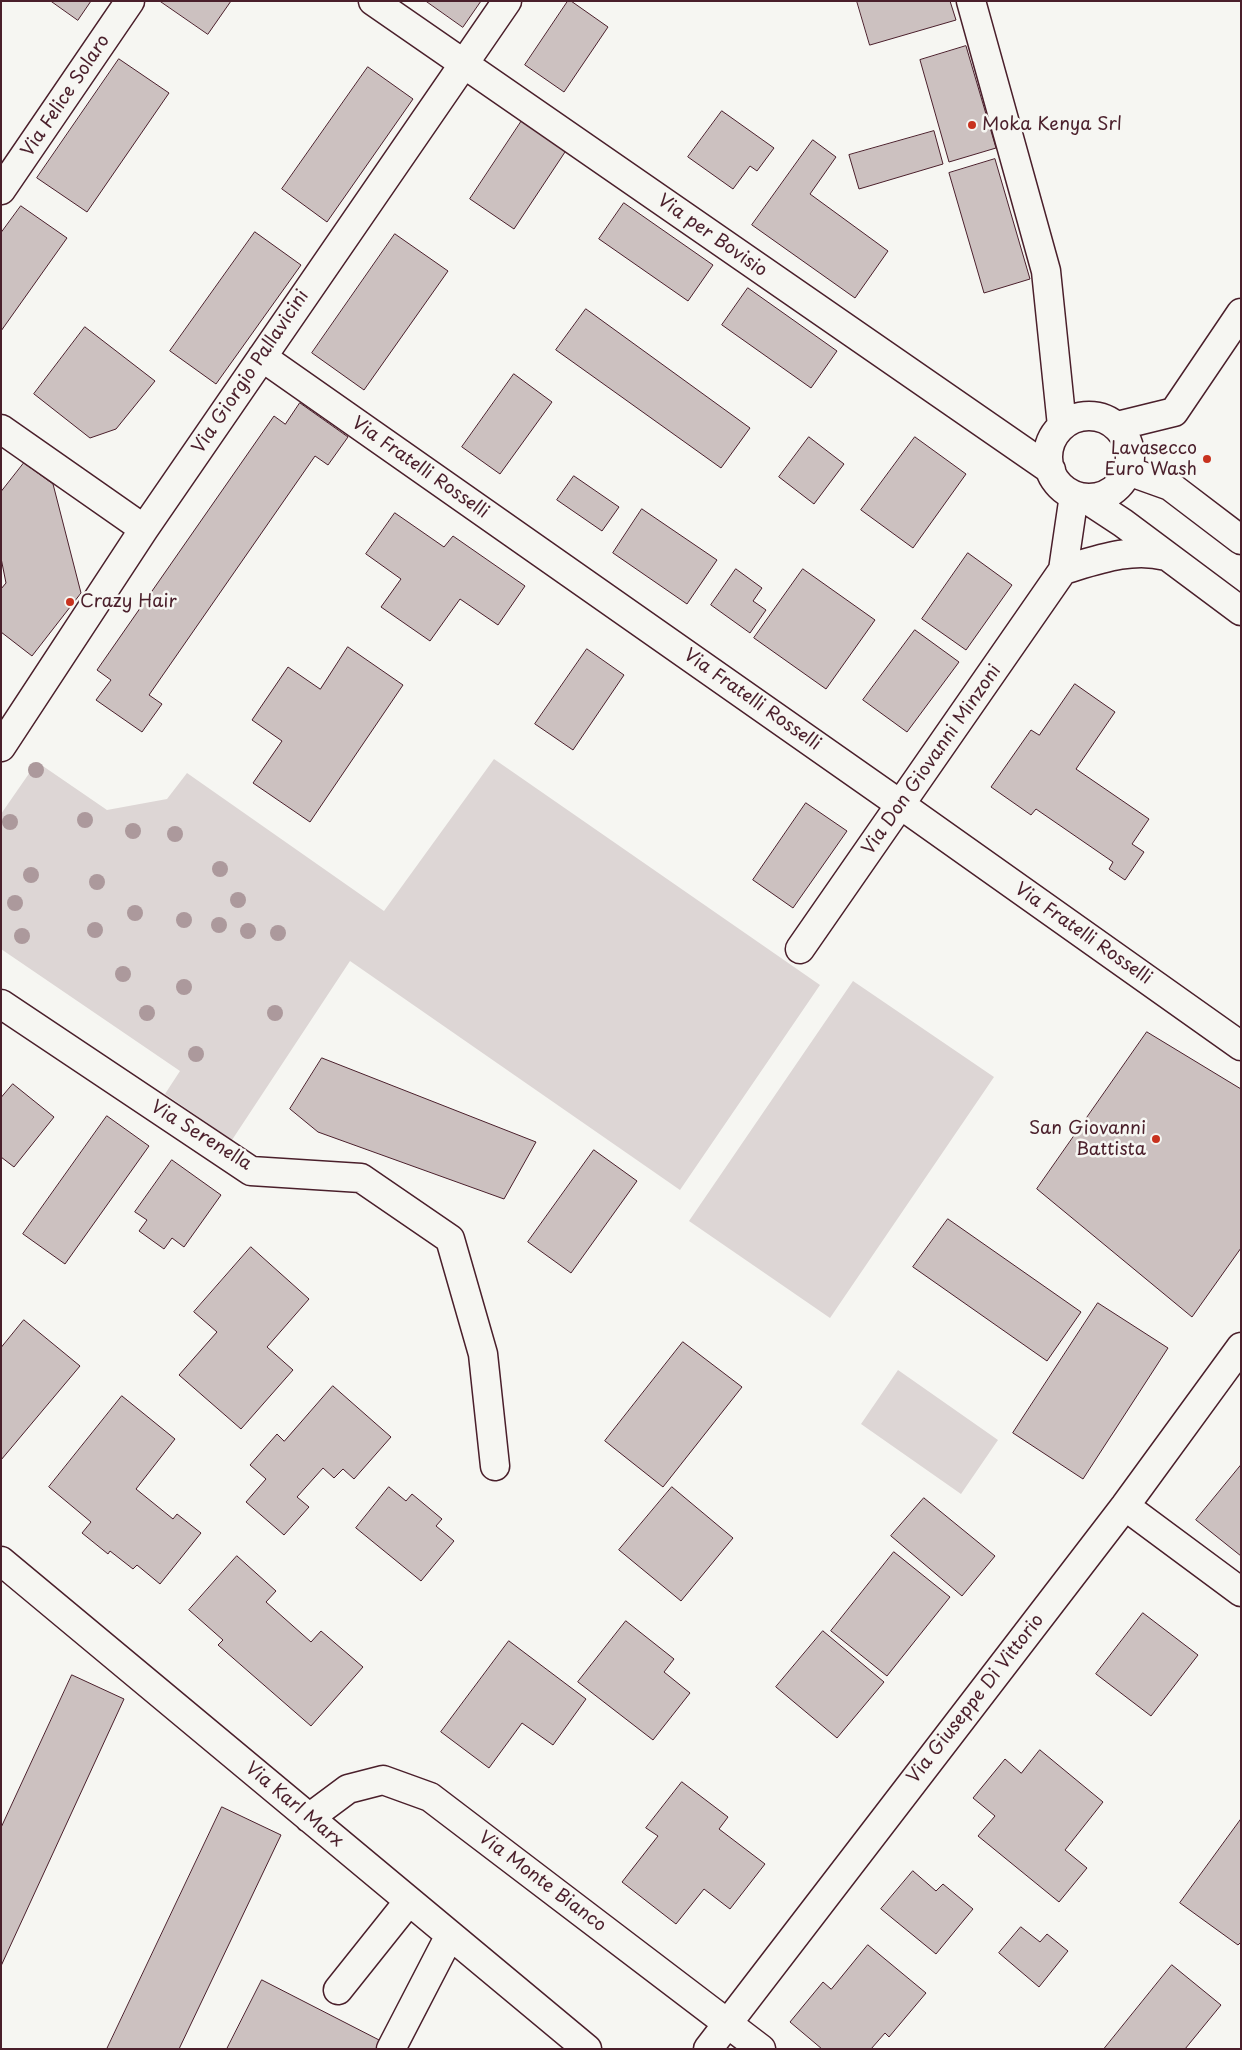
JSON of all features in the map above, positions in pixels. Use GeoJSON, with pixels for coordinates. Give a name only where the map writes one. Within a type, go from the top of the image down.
{"type":"FeatureCollection","features":[{"type":"Feature","properties":{"kind":"street","name":"Via Felice Solaro"},"geometry":{"type":"LineString","coordinates":[[1,190],[130,1]]}},
{"type":"Feature","properties":{"kind":"street","name":"Via per Bovisio"},"geometry":{"type":"LineString","coordinates":[[373,1],[1051,470]]}},
{"type":"Feature","properties":{"kind":"street","name":"Via Giorgio Pallavicini"},"geometry":{"type":"LineString","coordinates":[[1,748],[144,529],[507,1]]}},
{"type":"Feature","properties":{"kind":"street"},"geometry":{"type":"LineString","coordinates":[[971,1],[1046,271],[1062,426]]}},
{"type":"Feature","properties":{"kind":"street"},"geometry":{"type":"LineString","coordinates":[[1117,426],[1174,412],[1241,313]]}},
{"type":"Feature","properties":{"kind":"street","name":"Via Fratelli Rosselli"},"geometry":{"type":"LineString","coordinates":[[262,357],[1241,1046]]}},
{"type":"Feature","properties":{"kind":"street"},"geometry":{"type":"LineString","coordinates":[[1079,496],[1098,497],[1111,492],[1122,483],[1128,471],[1129,447],[1125,436],[1117,426],[1107,420],[1090,416],[1072,420],[1062,426],[1055,435],[1050,446],[1048,458],[1051,470],[1064,489],[1123,522],[1241,611]]}},
{"type":"Feature","properties":{"kind":"street"},"geometry":{"type":"LineString","coordinates":[[1,429],[144,529]]}},
{"type":"Feature","properties":{"kind":"street"},"geometry":{"type":"LineString","coordinates":[[1128,471],[1170,486],[1241,540]]}},
{"type":"Feature","properties":{"kind":"street","name":"Via Don Giovanni Minzoni"},"geometry":{"type":"LineString","coordinates":[[800,949],[1063,570],[1079,496]]}},
{"type":"Feature","properties":{"kind":"street"},"geometry":{"type":"LineString","coordinates":[[1063,570],[1134,552],[1151,552],[1166,556]]}},
{"type":"Feature","properties":{"kind":"street","name":"Via Serenella"},"geometry":{"type":"LineString","coordinates":[[1,1004],[250,1171],[361,1178],[450,1239],[483,1354],[495,1466]]}},
{"type":"Feature","properties":{"kind":"street","name":"Via Giuseppe Di Vittorio"},"geometry":{"type":"LineString","coordinates":[[708,2049],[1125,1506],[1241,1347]]}},
{"type":"Feature","properties":{"kind":"street"},"geometry":{"type":"LineString","coordinates":[[1125,1506],[1241,1592]]}},
{"type":"Feature","properties":{"kind":"street","name":"Via Karl Marx"},"geometry":{"type":"LineString","coordinates":[[1,1561],[587,2049]]}},
{"type":"Feature","properties":{"kind":"street","name":"Via Monte Bianco"},"geometry":{"type":"LineString","coordinates":[[309,1818],[348,1789],[382,1780],[430,1797],[761,2049]]}},
{"type":"Feature","properties":{"kind":"street"},"geometry":{"type":"LineString","coordinates":[[338,1990],[408,1901]]}},
{"type":"Feature","properties":{"kind":"street"},"geometry":{"type":"LineString","coordinates":[[391,2049],[450,1935]]}},
{"type":"Feature","properties":{"kind":"shaded area"},"geometry":{"type":"Polygon","coordinates":[[[494,759],[820,985],[680,1190],[350,961],[232,1140],[165,1094],[180,1071],[1,949],[1,814],[37,762],[107,810],[167,799],[187,773],[384,911],[494,759]]]}},
{"type":"Feature","properties":{"kind":"shaded area"},"geometry":{"type":"Polygon","coordinates":[[[853,981],[994,1077],[830,1318],[689,1221],[853,981]]]}},
{"type":"Feature","properties":{"kind":"shaded area"},"geometry":{"type":"Polygon","coordinates":[[[898,1370],[998,1440],[961,1494],[861,1424],[898,1370]]]}},
{"type":"Feature","properties":{"kind":"building"},"geometry":{"type":"Polygon","coordinates":[[[51,1],[91,1],[78,20],[51,1]]]}},
{"type":"Feature","properties":{"kind":"building"},"geometry":{"type":"Polygon","coordinates":[[[160,1],[231,1],[208,34],[160,1]]]}},
{"type":"Feature","properties":{"kind":"building"},"geometry":{"type":"Polygon","coordinates":[[[426,1],[481,1],[463,27],[426,1]]]}},
{"type":"Feature","properties":{"kind":"building"},"geometry":{"type":"Polygon","coordinates":[[[568,1],[571,1],[608,27],[564,92],[525,65],[568,1]]]}},
{"type":"Feature","properties":{"kind":"building"},"geometry":{"type":"Polygon","coordinates":[[[857,1],[950,1],[956,20],[870,45],[857,1]]]}},
{"type":"Feature","properties":{"kind":"building"},"geometry":{"type":"Polygon","coordinates":[[[966,46],[996,148],[949,162],[920,60],[966,46]]]}},
{"type":"Feature","properties":{"kind":"building"},"geometry":{"type":"Polygon","coordinates":[[[119,59],[169,93],[87,212],[37,178],[119,59]]]}},
{"type":"Feature","properties":{"kind":"building"},"geometry":{"type":"Polygon","coordinates":[[[368,67],[413,99],[327,222],[282,189],[368,67]]]}},
{"type":"Feature","properties":{"kind":"building"},"geometry":{"type":"Polygon","coordinates":[[[722,111],[774,148],[757,171],[750,166],[733,189],[688,157],[722,111]]]}},
{"type":"Feature","properties":{"kind":"building"},"geometry":{"type":"Polygon","coordinates":[[[523,119],[567,149],[514,229],[470,199],[523,119]]]}},
{"type":"Feature","properties":{"kind":"building"},"geometry":{"type":"Polygon","coordinates":[[[934,131],[943,164],[859,189],[849,155],[934,131]]]}},
{"type":"Feature","properties":{"kind":"building"},"geometry":{"type":"Polygon","coordinates":[[[813,140],[836,157],[810,194],[888,251],[855,298],[752,225],[813,140]]]}},
{"type":"Feature","properties":{"kind":"building"},"geometry":{"type":"Polygon","coordinates":[[[995,159],[1030,279],[984,293],[949,173],[995,159]]]}},
{"type":"Feature","properties":{"kind":"building"},"geometry":{"type":"Polygon","coordinates":[[[624,203],[713,265],[688,301],[599,239],[624,203]]]}},
{"type":"Feature","properties":{"kind":"building"},"geometry":{"type":"Polygon","coordinates":[[[21,206],[67,238],[1,331],[1,233],[21,206]]]}},
{"type":"Feature","properties":{"kind":"building"},"geometry":{"type":"Polygon","coordinates":[[[255,232],[301,265],[216,384],[170,351],[255,232]]]}},
{"type":"Feature","properties":{"kind":"building"},"geometry":{"type":"Polygon","coordinates":[[[395,234],[448,271],[364,390],[312,353],[395,234]]]}},
{"type":"Feature","properties":{"kind":"building"},"geometry":{"type":"Polygon","coordinates":[[[748,288],[837,351],[811,388],[722,325],[748,288]]]}},
{"type":"Feature","properties":{"kind":"building"},"geometry":{"type":"Polygon","coordinates":[[[586,309],[750,428],[721,468],[556,350],[586,309]]]}},
{"type":"Feature","properties":{"kind":"building"},"geometry":{"type":"Polygon","coordinates":[[[85,327],[155,381],[116,429],[90,438],[34,394],[85,327]]]}},
{"type":"Feature","properties":{"kind":"building"},"geometry":{"type":"Polygon","coordinates":[[[514,374],[552,402],[500,474],[462,447],[514,374]]]}},
{"type":"Feature","properties":{"kind":"building"},"geometry":{"type":"Polygon","coordinates":[[[300,403],[348,437],[328,465],[315,456],[149,695],[162,704],[142,732],[96,700],[111,680],[97,670],[274,416],[285,424],[300,403]]]}},
{"type":"Feature","properties":{"kind":"building"},"geometry":{"type":"Polygon","coordinates":[[[809,437],[844,464],[814,504],[779,477],[809,437]]]}},
{"type":"Feature","properties":{"kind":"building"},"geometry":{"type":"Polygon","coordinates":[[[915,437],[966,474],[913,548],[861,510],[915,437]]]}},
{"type":"Feature","properties":{"kind":"building"},"geometry":{"type":"Polygon","coordinates":[[[24,463],[53,484],[81,593],[32,656],[1,632],[1,589],[6,583],[1,558],[1,492],[24,463]]]}},
{"type":"Feature","properties":{"kind":"building"},"geometry":{"type":"Polygon","coordinates":[[[574,476],[619,507],[602,531],[557,500],[574,476]]]}},
{"type":"Feature","properties":{"kind":"building"},"geometry":{"type":"Polygon","coordinates":[[[642,509],[717,560],[687,604],[613,553],[642,509]]]}},
{"type":"Feature","properties":{"kind":"building"},"geometry":{"type":"Polygon","coordinates":[[[395,513],[444,547],[453,536],[525,586],[498,625],[460,599],[430,641],[381,607],[401,579],[366,554],[395,513]]]}},
{"type":"Feature","properties":{"kind":"building"},"geometry":{"type":"Polygon","coordinates":[[[968,553],[1012,585],[966,650],[922,619],[968,553]]]}},
{"type":"Feature","properties":{"kind":"building"},"geometry":{"type":"Polygon","coordinates":[[[736,569],[762,588],[753,601],[766,610],[750,633],[711,605],[736,569]]]}},
{"type":"Feature","properties":{"kind":"building"},"geometry":{"type":"Polygon","coordinates":[[[803,569],[875,620],[826,689],[754,638],[803,569]]]}},
{"type":"Feature","properties":{"kind":"building"},"geometry":{"type":"Polygon","coordinates":[[[915,630],[959,662],[907,732],[863,700],[915,630]]]}},
{"type":"Feature","properties":{"kind":"building"},"geometry":{"type":"Polygon","coordinates":[[[348,647],[403,685],[310,822],[253,783],[282,741],[252,720],[288,667],[320,689],[348,647]]]}},
{"type":"Feature","properties":{"kind":"building"},"geometry":{"type":"Polygon","coordinates":[[[587,649],[624,675],[573,750],[535,724],[587,649]]]}},
{"type":"Feature","properties":{"kind":"building"},"geometry":{"type":"Polygon","coordinates":[[[1075,684],[1115,712],[1076,769],[1149,819],[1132,844],[1144,852],[1125,880],[1109,869],[1113,862],[1036,809],[1031,815],[991,787],[1031,730],[1039,735],[1075,684]]]}},
{"type":"Feature","properties":{"kind":"building"},"geometry":{"type":"Polygon","coordinates":[[[806,803],[847,831],[793,908],[753,880],[806,803]]]}},
{"type":"Feature","properties":{"kind":"building","name":"San Giovanni Battista"},"geometry":{"type":"Polygon","coordinates":[[[1147,1032],[1241,1089],[1241,1248],[1192,1317],[1037,1189],[1147,1032]]]}},
{"type":"Feature","properties":{"kind":"building"},"geometry":{"type":"Polygon","coordinates":[[[322,1058],[536,1142],[504,1199],[318,1132],[290,1109],[322,1058]]]}},
{"type":"Feature","properties":{"kind":"building"},"geometry":{"type":"Polygon","coordinates":[[[13,1084],[54,1117],[14,1167],[1,1157],[1,1098],[13,1084]]]}},
{"type":"Feature","properties":{"kind":"building"},"geometry":{"type":"Polygon","coordinates":[[[107,1116],[149,1146],[65,1264],[23,1234],[107,1116]]]}},
{"type":"Feature","properties":{"kind":"building"},"geometry":{"type":"Polygon","coordinates":[[[594,1150],[637,1181],[571,1273],[528,1242],[594,1150]]]}},
{"type":"Feature","properties":{"kind":"building"},"geometry":{"type":"Polygon","coordinates":[[[172,1160],[221,1195],[184,1247],[172,1238],[164,1249],[139,1231],[147,1220],[135,1212],[172,1160]]]}},
{"type":"Feature","properties":{"kind":"building"},"geometry":{"type":"Polygon","coordinates":[[[948,1219],[1081,1312],[1047,1361],[913,1267],[948,1219]]]}},
{"type":"Feature","properties":{"kind":"building"},"geometry":{"type":"Polygon","coordinates":[[[251,1247],[309,1299],[267,1347],[293,1370],[241,1429],[179,1375],[217,1332],[194,1312],[251,1247]]]}},
{"type":"Feature","properties":{"kind":"building"},"geometry":{"type":"Polygon","coordinates":[[[1098,1303],[1168,1348],[1083,1479],[1013,1433],[1098,1303]]]}},
{"type":"Feature","properties":{"kind":"building"},"geometry":{"type":"Polygon","coordinates":[[[24,1320],[80,1366],[1,1460],[1,1348],[24,1320]]]}},
{"type":"Feature","properties":{"kind":"building"},"geometry":{"type":"Polygon","coordinates":[[[683,1342],[742,1387],[663,1487],[605,1441],[683,1342]]]}},
{"type":"Feature","properties":{"kind":"building"},"geometry":{"type":"Polygon","coordinates":[[[333,1386],[391,1437],[354,1479],[343,1469],[334,1478],[323,1468],[297,1497],[309,1507],[284,1535],[246,1502],[266,1479],[250,1465],[277,1434],[284,1441],[333,1386]]]}},
{"type":"Feature","properties":{"kind":"building"},"geometry":{"type":"Polygon","coordinates":[[[122,1396],[175,1439],[136,1489],[173,1519],[177,1514],[201,1533],[160,1584],[137,1565],[133,1569],[110,1551],[108,1554],[82,1533],[91,1522],[49,1487],[122,1396]]]}},
{"type":"Feature","properties":{"kind":"building"},"geometry":{"type":"Polygon","coordinates":[[[1241,1465],[1241,1556],[1196,1520],[1241,1465]]]}},
{"type":"Feature","properties":{"kind":"building"},"geometry":{"type":"Polygon","coordinates":[[[389,1487],[406,1501],[412,1494],[442,1519],[436,1526],[454,1541],[421,1581],[356,1528],[389,1487]]]}},
{"type":"Feature","properties":{"kind":"building"},"geometry":{"type":"Polygon","coordinates":[[[672,1487],[733,1538],[681,1601],[619,1550],[672,1487]]]}},
{"type":"Feature","properties":{"kind":"building"},"geometry":{"type":"Polygon","coordinates":[[[924,1498],[995,1556],[962,1596],[891,1536],[924,1498]]]}},
{"type":"Feature","properties":{"kind":"building"},"geometry":{"type":"Polygon","coordinates":[[[894,1552],[950,1597],[887,1676],[831,1631],[894,1552]]]}},
{"type":"Feature","properties":{"kind":"building"},"geometry":{"type":"Polygon","coordinates":[[[237,1556],[276,1591],[266,1602],[311,1642],[321,1631],[363,1667],[311,1726],[218,1645],[223,1640],[189,1610],[237,1556]]]}},
{"type":"Feature","properties":{"kind":"building"},"geometry":{"type":"Polygon","coordinates":[[[1143,1613],[1198,1655],[1151,1716],[1096,1674],[1143,1613]]]}},
{"type":"Feature","properties":{"kind":"building"},"geometry":{"type":"Polygon","coordinates":[[[626,1621],[674,1659],[664,1672],[690,1693],[653,1740],[578,1682],[626,1621]]]}},
{"type":"Feature","properties":{"kind":"building"},"geometry":{"type":"Polygon","coordinates":[[[823,1631],[884,1682],[837,1738],[776,1687],[823,1631]]]}},
{"type":"Feature","properties":{"kind":"building"},"geometry":{"type":"Polygon","coordinates":[[[509,1641],[586,1699],[553,1745],[522,1723],[489,1768],[441,1732],[509,1641]]]}},
{"type":"Feature","properties":{"kind":"building"},"geometry":{"type":"Polygon","coordinates":[[[72,1675],[124,1699],[1,1966],[1,1828],[72,1675]]]}},
{"type":"Feature","properties":{"kind":"building"},"geometry":{"type":"Polygon","coordinates":[[[1040,1750],[1103,1802],[1065,1850],[1087,1868],[1059,1902],[978,1836],[995,1816],[973,1798],[1005,1759],[1021,1773],[1040,1750]]]}},
{"type":"Feature","properties":{"kind":"building"},"geometry":{"type":"Polygon","coordinates":[[[682,1782],[728,1817],[719,1829],[765,1864],[730,1909],[704,1889],[676,1924],[622,1882],[658,1836],[646,1828],[682,1782]]]}},
{"type":"Feature","properties":{"kind":"building"},"geometry":{"type":"Polygon","coordinates":[[[222,1807],[281,1835],[179,2049],[107,2049],[222,1807]]]}},
{"type":"Feature","properties":{"kind":"building"},"geometry":{"type":"Polygon","coordinates":[[[1241,1819],[1241,1942],[1238,1945],[1180,1903],[1241,1819]]]}},
{"type":"Feature","properties":{"kind":"building"},"geometry":{"type":"Polygon","coordinates":[[[913,1871],[936,1891],[943,1884],[973,1909],[936,1954],[881,1909],[913,1871]]]}},
{"type":"Feature","properties":{"kind":"building"},"geometry":{"type":"Polygon","coordinates":[[[1021,1927],[1040,1942],[1047,1934],[1068,1951],[1039,1987],[999,1953],[1021,1927]]]}},
{"type":"Feature","properties":{"kind":"building"},"geometry":{"type":"Polygon","coordinates":[[[868,1945],[926,1993],[889,2037],[885,2033],[871,2049],[822,2049],[790,2022],[823,1982],[831,1989],[868,1945]]]}},
{"type":"Feature","properties":{"kind":"building"},"geometry":{"type":"Polygon","coordinates":[[[1172,1965],[1221,2005],[1185,2049],[1104,2049],[1172,1965]]]}},
{"type":"Feature","properties":{"kind":"building"},"geometry":{"type":"Polygon","coordinates":[[[262,1980],[383,2042],[380,2049],[227,2049],[262,1980]]]}},
{"type":"Feature","properties":{"kind":"place","name":"Moka Kenya Srl"},"geometry":{"type":"Point","coordinates":[972,125]}},
{"type":"Feature","properties":{"kind":"place","name":"Lavasecco Euro Wash"},"geometry":{"type":"Point","coordinates":[1207,459]}},
{"type":"Feature","properties":{"kind":"place","name":"Crazy Hair"},"geometry":{"type":"Point","coordinates":[70,602]}},
{"type":"Feature","properties":{"kind":"place","name":"San Giovanni Battista"},"geometry":{"type":"Point","coordinates":[1156,1139]}}]}
